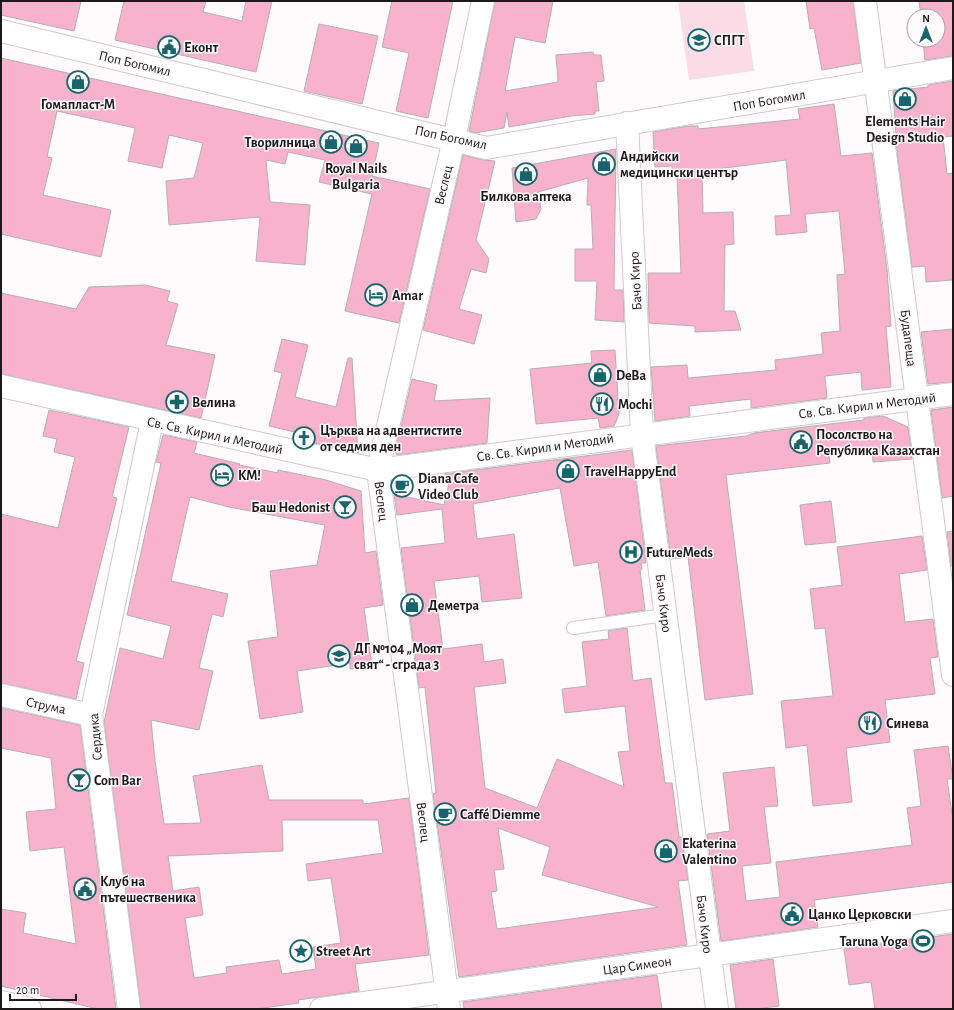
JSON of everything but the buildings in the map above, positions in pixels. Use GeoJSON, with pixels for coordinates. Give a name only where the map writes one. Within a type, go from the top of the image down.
{"type":"FeatureCollection","features":[{"type":"Feature","properties":{"kind":"street","name":"Веслец"},"geometry":{"type":"LineString","coordinates":[[447,1000],[378,470],[454,139],[483,1]]}},
{"type":"Feature","properties":{"kind":"street","name":"Будапеща"},"geometry":{"type":"LineString","coordinates":[[865,1],[953,675]]}},
{"type":"Feature","properties":{"kind":"street","name":"Поп Богомил"},"geometry":{"type":"LineString","coordinates":[[1,31],[454,139],[486,148],[953,68]]}},
{"type":"Feature","properties":{"kind":"street","name":"Бачо Киро"},"geometry":{"type":"LineString","coordinates":[[627,123],[642,434],[717,1009]]}},
{"type":"Feature","properties":{"kind":"street","name":"Св. Св. Кирил и Методий"},"geometry":{"type":"LineString","coordinates":[[1,386],[152,421],[378,470],[953,394]]}},
{"type":"Feature","properties":{"kind":"street","name":"Сердика"},"geometry":{"type":"LineString","coordinates":[[129,1009],[91,715],[152,421]]}},
{"type":"Feature","properties":{"kind":"street","name":"Струма"},"geometry":{"type":"LineString","coordinates":[[1,695],[91,715]]}},
{"type":"Feature","properties":{"kind":"street","name":"Цар Симеон"},"geometry":{"type":"LineString","coordinates":[[321,1009],[447,1000],[709,955],[953,921]]}},
{"type":"Feature","properties":{"kind":"street"},"geometry":{"type":"LineString","coordinates":[[1,1002],[30,1009]]}},
{"type":"Feature","properties":{"kind":"lane"},"geometry":{"type":"LineString","coordinates":[[573,628],[665,615]]}},
{"type":"Feature","properties":{"kind":"shaded area"},"geometry":{"type":"Polygon","coordinates":[[[678,1],[744,1],[754,71],[689,80],[678,1]]]}},
{"type":"Feature","properties":{"kind":"place","name":"СПГТ"},"geometry":{"type":"Point","coordinates":[699,40]}},
{"type":"Feature","properties":{"kind":"place","name":"Еконт"},"geometry":{"type":"Point","coordinates":[169,47]}},
{"type":"Feature","properties":{"kind":"place","name":"Гомапласт-М"},"geometry":{"type":"Point","coordinates":[78,82]}},
{"type":"Feature","properties":{"kind":"place","name":"Elements Hair Design Studio"},"geometry":{"type":"Point","coordinates":[905,99]}},
{"type":"Feature","properties":{"kind":"place","name":"Творилница"},"geometry":{"type":"Point","coordinates":[331,142]}},
{"type":"Feature","properties":{"kind":"place","name":"Royal Nails Bulgaria"},"geometry":{"type":"Point","coordinates":[356,146]}},
{"type":"Feature","properties":{"kind":"place","name":"Андийски медицински център"},"geometry":{"type":"Point","coordinates":[604,164]}},
{"type":"Feature","properties":{"kind":"place","name":"Билкова аптека"},"geometry":{"type":"Point","coordinates":[526,174]}},
{"type":"Feature","properties":{"kind":"place","name":"Amar"},"geometry":{"type":"Point","coordinates":[376,295]}},
{"type":"Feature","properties":{"kind":"place","name":"DeBa"},"geometry":{"type":"Point","coordinates":[600,375]}},
{"type":"Feature","properties":{"kind":"place","name":"Велина"},"geometry":{"type":"Point","coordinates":[177,402]}},
{"type":"Feature","properties":{"kind":"place","name":"Mochi"},"geometry":{"type":"Point","coordinates":[602,404]}},
{"type":"Feature","properties":{"kind":"place","name":"Църква на адвентистите от седмия ден"},"geometry":{"type":"Point","coordinates":[304,438]}},
{"type":"Feature","properties":{"kind":"place","name":"Посолство на Република Казахстан"},"geometry":{"type":"Point","coordinates":[801,442]}},
{"type":"Feature","properties":{"kind":"place","name":"TravelHappyEnd"},"geometry":{"type":"Point","coordinates":[568,471]}},
{"type":"Feature","properties":{"kind":"place","name":"KM!"},"geometry":{"type":"Point","coordinates":[222,475]}},
{"type":"Feature","properties":{"kind":"place","name":"Diana Cafe Video Club"},"geometry":{"type":"Point","coordinates":[402,486]}},
{"type":"Feature","properties":{"kind":"place","name":"Баш Hedonist"},"geometry":{"type":"Point","coordinates":[345,507]}},
{"type":"Feature","properties":{"kind":"place","name":"FutureMeds"},"geometry":{"type":"Point","coordinates":[631,552]}},
{"type":"Feature","properties":{"kind":"place","name":"Деметра"},"geometry":{"type":"Point","coordinates":[412,605]}},
{"type":"Feature","properties":{"kind":"place","name":"ДГ №104 „Моят свят“ - сграда 3"},"geometry":{"type":"Point","coordinates":[339,656]}},
{"type":"Feature","properties":{"kind":"place","name":"Синева"},"geometry":{"type":"Point","coordinates":[870,723]}},
{"type":"Feature","properties":{"kind":"place","name":"Com Bar"},"geometry":{"type":"Point","coordinates":[79,780]}},
{"type":"Feature","properties":{"kind":"place","name":"Caffé Diemme"},"geometry":{"type":"Point","coordinates":[445,814]}},
{"type":"Feature","properties":{"kind":"place","name":"Ekaterina Valentino"},"geometry":{"type":"Point","coordinates":[666,851]}},
{"type":"Feature","properties":{"kind":"place","name":"Клуб на пътешественика"},"geometry":{"type":"Point","coordinates":[85,889]}},
{"type":"Feature","properties":{"kind":"place","name":"Цанко Церковски"},"geometry":{"type":"Point","coordinates":[792,914]}},
{"type":"Feature","properties":{"kind":"place","name":"Taruna Yoga"},"geometry":{"type":"Point","coordinates":[923,941]}},
{"type":"Feature","properties":{"kind":"place","name":"Street Art"},"geometry":{"type":"Point","coordinates":[301,951]}}]}
